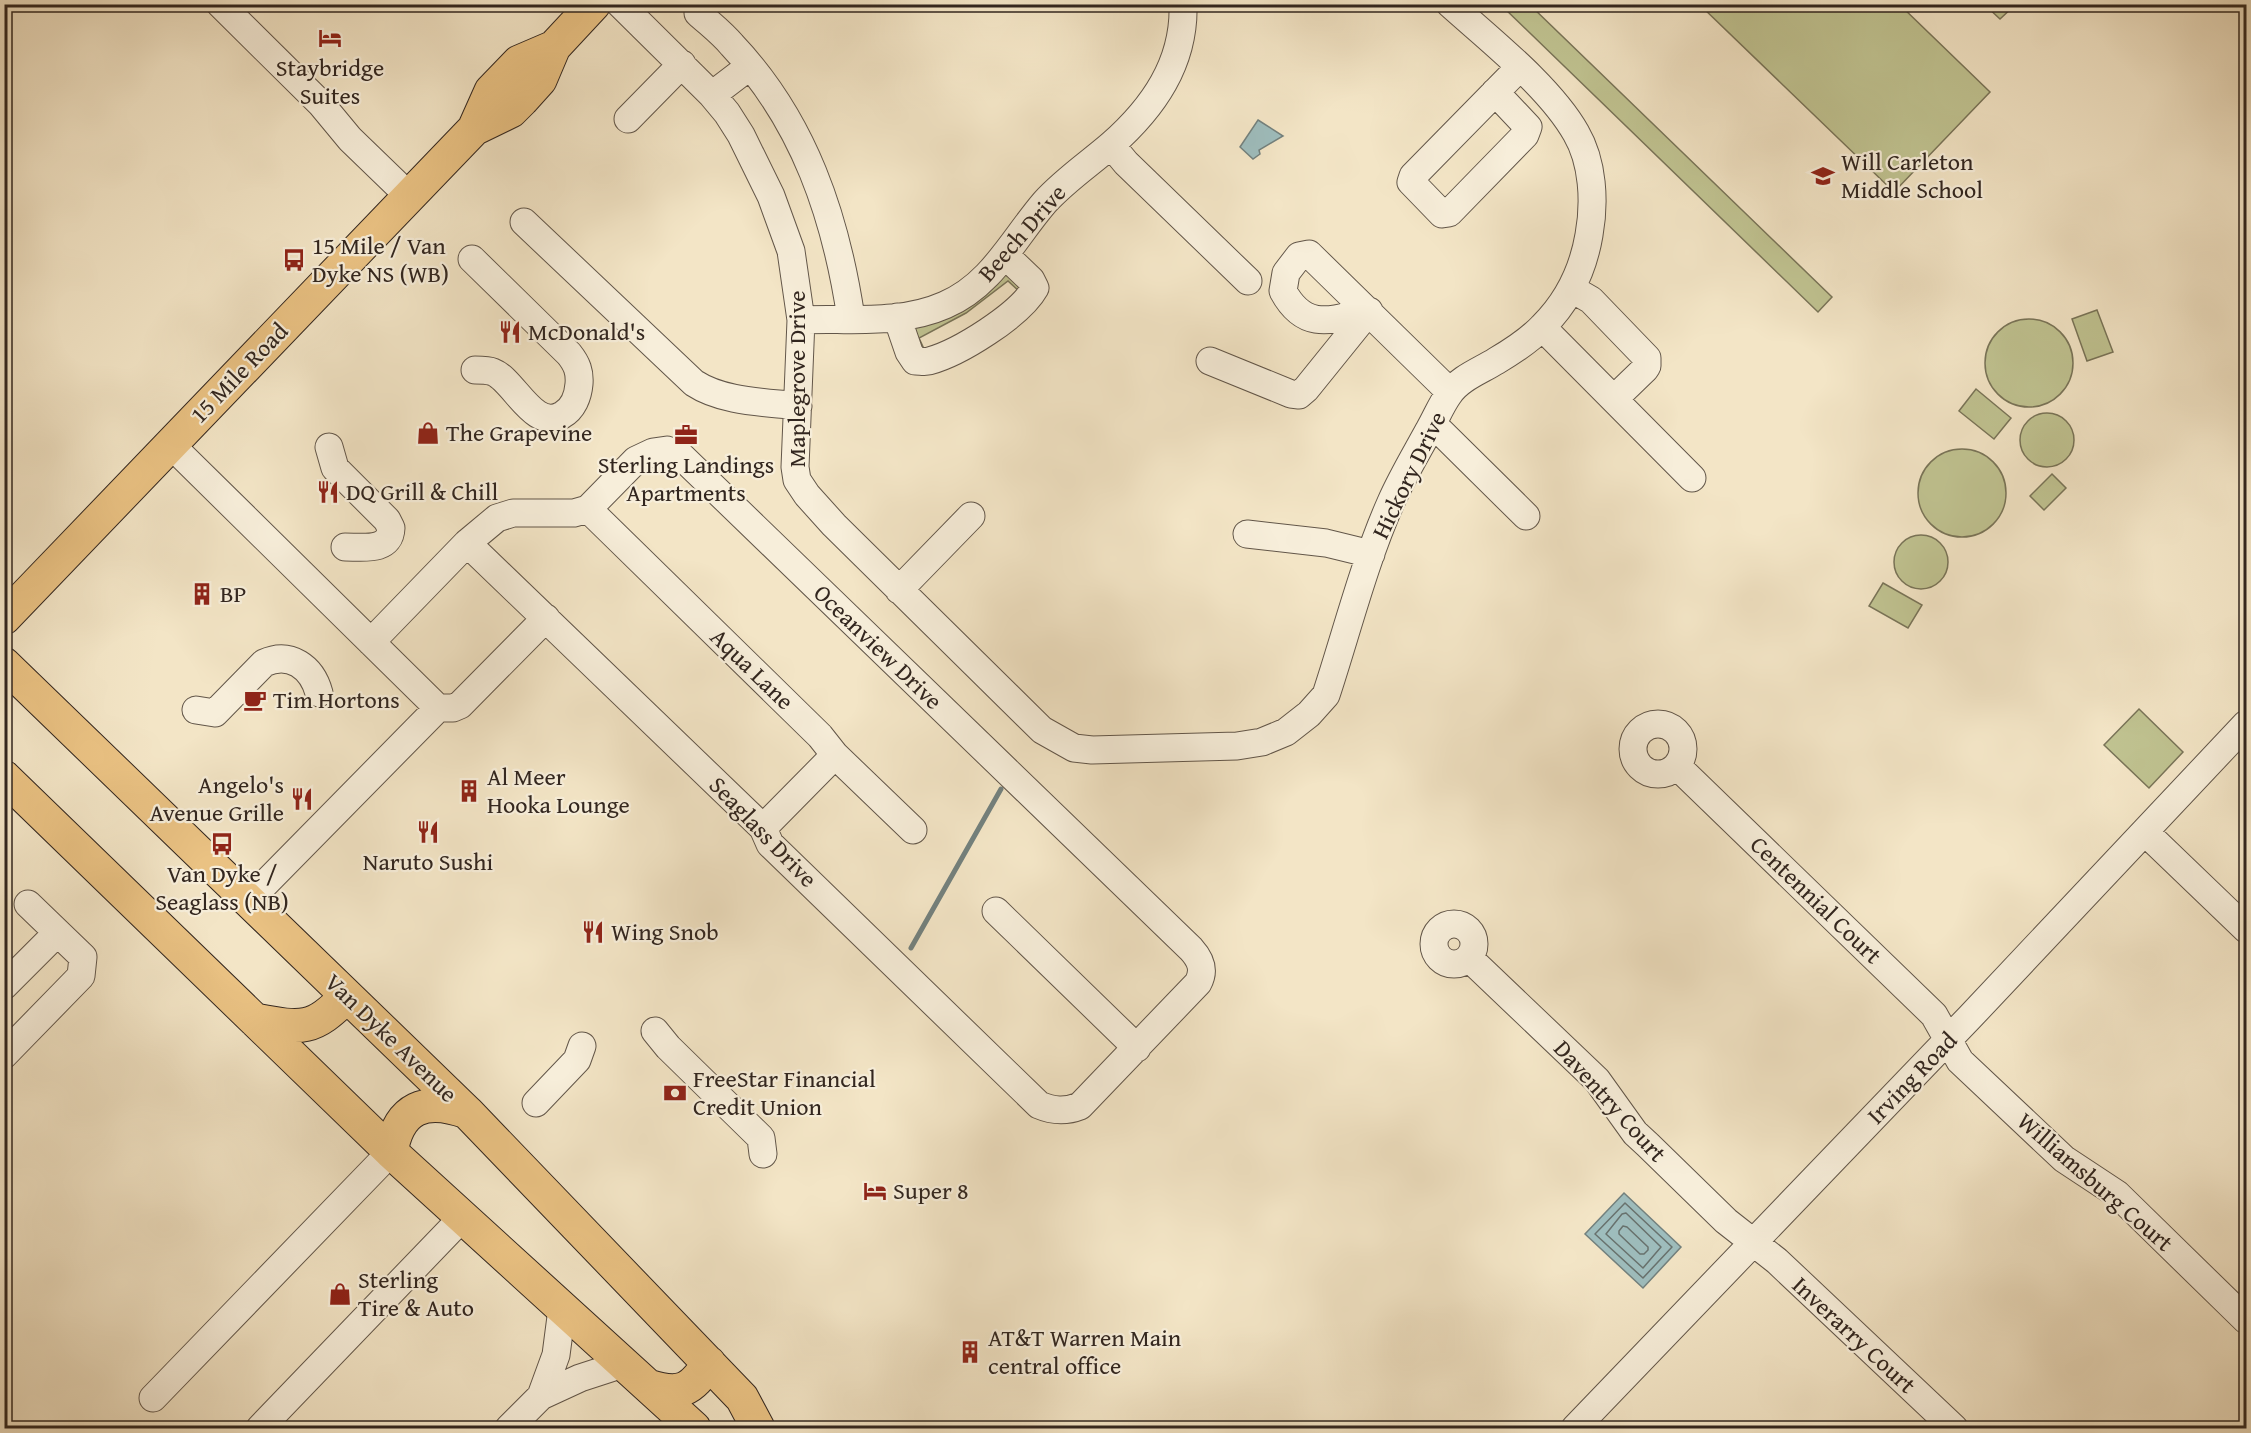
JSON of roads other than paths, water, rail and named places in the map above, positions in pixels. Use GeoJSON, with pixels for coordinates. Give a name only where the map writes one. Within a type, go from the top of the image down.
{"type":"FeatureCollection","features":[{"type":"Feature","properties":{"kind":"main road","name":"15 Mile Road"},"geometry":{"type":"LineString","coordinates":[[4,618],[474,129],[491,92],[519,62],[554,47],[594,4]]}},
{"type":"Feature","properties":{"kind":"main road","name":"Van Dyke Avenue"},"geometry":{"type":"LineString","coordinates":[[4,664],[467,1112],[742,1398],[758,1428]]}},
{"type":"Feature","properties":{"kind":"main road"},"geometry":{"type":"LineString","coordinates":[[4,777],[391,1152],[694,1428]]}},
{"type":"Feature","properties":{"kind":"main road"},"geometry":{"type":"LineString","coordinates":[[255,1020],[282,1025],[309,1024],[328,1015],[347,996]]}},
{"type":"Feature","properties":{"kind":"main road"},"geometry":{"type":"LineString","coordinates":[[391,1152],[398,1125],[416,1110],[440,1105],[452,1106],[467,1112]]}},
{"type":"Feature","properties":{"kind":"main road"},"geometry":{"type":"LineString","coordinates":[[648,1386],[663,1391],[680,1391],[694,1383],[709,1363]]}},
{"type":"Feature","properties":{"kind":"street"},"geometry":{"type":"LineString","coordinates":[[220,4],[321,104],[350,138],[410,197]]}},
{"type":"Feature","properties":{"kind":"street","name":"Maplegrove Drive"},"geometry":{"type":"LineString","coordinates":[[620,4],[712,94],[741,135],[771,196],[791,251],[801,320],[795,460],[797,480],[807,495],[834,525],[1042,730],[1074,748],[1092,750]]}},
{"type":"Feature","properties":{"kind":"street","name":"Beech Drive"},"geometry":{"type":"LineString","coordinates":[[801,320],[897,317],[920,314],[946,305],[970,291],[1006,256],[1035,215],[1060,187],[1111,145],[1150,106],[1165,82],[1176,53],[1184,23],[1183,4]]}},
{"type":"Feature","properties":{"kind":"street","name":"Hickory Drive"},"geometry":{"type":"LineString","coordinates":[[1092,750],[1237,746],[1262,742],[1286,732],[1309,714],[1326,695],[1371,554],[1390,503],[1450,392],[1467,376],[1518,347],[1542,327],[1572,289],[1587,246],[1591,223],[1592,189],[1586,156],[1577,134],[1565,116],[1520,68],[1450,4]]}},
{"type":"Feature","properties":{"kind":"street"},"geometry":{"type":"LineString","coordinates":[[699,13],[732,44],[750,66],[776,100],[799,141],[820,187],[836,241],[851,318]]}},
{"type":"Feature","properties":{"kind":"street"},"geometry":{"type":"LineString","coordinates":[[628,119],[682,64]]}},
{"type":"Feature","properties":{"kind":"street"},"geometry":{"type":"LineString","coordinates":[[712,94],[750,66]]}},
{"type":"Feature","properties":{"kind":"street"},"geometry":{"type":"LineString","coordinates":[[1495,92],[1528,127],[1525,135],[1449,213],[1442,214],[1411,182],[1413,176],[1495,92],[1520,68]]}},
{"type":"Feature","properties":{"kind":"street"},"geometry":{"type":"LineString","coordinates":[[1111,145],[1126,163],[1248,281]]}},
{"type":"Feature","properties":{"kind":"street"},"geometry":{"type":"LineString","coordinates":[[524,222],[694,383],[705,390],[744,400],[798,406]]}},
{"type":"Feature","properties":{"kind":"street"},"geometry":{"type":"LineString","coordinates":[[897,317],[909,352],[915,361],[927,362],[956,350],[1012,314],[1030,298],[1035,288],[1031,280],[1006,256]]}},
{"type":"Feature","properties":{"kind":"street"},"geometry":{"type":"LineString","coordinates":[[472,259],[569,354],[578,368],[578,393],[570,408],[560,417],[540,416],[494,372],[475,370]]}},
{"type":"Feature","properties":{"kind":"street"},"geometry":{"type":"LineString","coordinates":[[1572,289],[1591,300],[1647,358],[1645,369],[1614,399]]}},
{"type":"Feature","properties":{"kind":"street"},"geometry":{"type":"LineString","coordinates":[[1210,361],[1291,394],[1299,395],[1369,311],[1450,392]]}},
{"type":"Feature","properties":{"kind":"street"},"geometry":{"type":"LineString","coordinates":[[1542,327],[1692,478]]}},
{"type":"Feature","properties":{"kind":"street"},"geometry":{"type":"LineString","coordinates":[[1431,427],[1440,431],[1526,516]]}},
{"type":"Feature","properties":{"kind":"street"},"geometry":{"type":"LineString","coordinates":[[171,445],[438,708],[453,708],[460,705],[546,618]]}},
{"type":"Feature","properties":{"kind":"street"},"geometry":{"type":"LineString","coordinates":[[330,447],[335,468],[387,520],[392,528],[389,537],[378,546],[345,546]]}},
{"type":"Feature","properties":{"kind":"street","name":"Oceanview Drive"},"geometry":{"type":"LineString","coordinates":[[588,509],[636,460],[653,452],[667,450],[681,456],[1191,950],[1200,962],[1201,978],[1193,989],[1080,1106],[1064,1110]]}},
{"type":"Feature","properties":{"kind":"street"},"geometry":{"type":"LineString","coordinates":[[371,642],[484,526],[497,518],[513,513],[574,513],[588,509]]}},
{"type":"Feature","properties":{"kind":"street","name":"Aqua Lane"},"geometry":{"type":"LineString","coordinates":[[588,509],[820,736],[835,755],[913,831]]}},
{"type":"Feature","properties":{"kind":"street"},"geometry":{"type":"LineString","coordinates":[[899,590],[971,516]]}},
{"type":"Feature","properties":{"kind":"street"},"geometry":{"type":"LineString","coordinates":[[1247,534],[1326,543],[1371,554]]}},
{"type":"Feature","properties":{"kind":"street","name":"Seaglass Drive"},"geometry":{"type":"LineString","coordinates":[[467,543],[763,828],[770,844],[1039,1105],[1064,1110]]}},
{"type":"Feature","properties":{"kind":"street"},"geometry":{"type":"LineString","coordinates":[[196,710],[215,713],[264,663],[274,658],[284,657],[294,660],[316,682],[319,693]]}},
{"type":"Feature","properties":{"kind":"street"},"geometry":{"type":"LineString","coordinates":[[248,901],[438,708]]}},
{"type":"Feature","properties":{"kind":"street","name":"Irving Road"},"geometry":{"type":"LineString","coordinates":[[1575,1428],[1948,1040],[2247,724]]}},
{"type":"Feature","properties":{"kind":"street"},"geometry":{"type":"LineString","coordinates":[[763,828],[835,755]]}},
{"type":"Feature","properties":{"kind":"street","name":"Centennial Court"},"geometry":{"type":"LineString","coordinates":[[1677,766],[1934,1015],[1948,1040]]}},
{"type":"Feature","properties":{"kind":"street"},"geometry":{"type":"LineString","coordinates":[[2145,832],[2247,929]]}},
{"type":"Feature","properties":{"kind":"street"},"geometry":{"type":"LineString","coordinates":[[4,1056],[81,976],[83,957],[28,904]]}},
{"type":"Feature","properties":{"kind":"street"},"geometry":{"type":"LineString","coordinates":[[996,911],[1137,1048]]}},
{"type":"Feature","properties":{"kind":"street"},"geometry":{"type":"LineString","coordinates":[[4,986],[57,933]]}},
{"type":"Feature","properties":{"kind":"street","name":"Daventry Court"},"geometry":{"type":"LineString","coordinates":[[1469,958],[1597,1080],[1630,1126],[1647,1145],[1726,1221],[1753,1243]]}},
{"type":"Feature","properties":{"kind":"street"},"geometry":{"type":"LineString","coordinates":[[655,1031],[668,1047],[761,1138],[763,1154]]}},
{"type":"Feature","properties":{"kind":"street","name":"Williamsburg Court"},"geometry":{"type":"LineString","coordinates":[[1948,1040],[1960,1061],[2056,1153],[2117,1194],[2247,1320]]}},
{"type":"Feature","properties":{"kind":"street"},"geometry":{"type":"LineString","coordinates":[[536,1103],[577,1060],[582,1046]]}},
{"type":"Feature","properties":{"kind":"street"},"geometry":{"type":"LineString","coordinates":[[153,1398],[391,1152]]}},
{"type":"Feature","properties":{"kind":"street"},"geometry":{"type":"LineString","coordinates":[[260,1428],[462,1218]]}},
{"type":"Feature","properties":{"kind":"street","name":"Inverarry Court"},"geometry":{"type":"LineString","coordinates":[[1753,1243],[1777,1261],[1954,1428]]}},
{"type":"Feature","properties":{"kind":"street"},"geometry":{"type":"LineString","coordinates":[[541,1396],[556,1355],[562,1309]]}},
{"type":"Feature","properties":{"kind":"street"},"geometry":{"type":"LineString","coordinates":[[509,1428],[541,1396],[580,1378],[623,1364]]}},
{"type":"Feature","properties":{"kind":"water"},"geometry":{"type":"Polygon","coordinates":[[[1258,120],[1283,136],[1259,150],[1260,154],[1253,159],[1240,147],[1258,120]]]}},
{"type":"Feature","properties":{"kind":"water"},"geometry":{"type":"Polygon","coordinates":[[[1624,1193],[1681,1247],[1643,1288],[1585,1234],[1624,1193]]]}},
{"type":"Feature","properties":{"kind":"waterway"},"geometry":{"type":"LineString","coordinates":[[911,948],[1001,789]]}},
{"type":"Feature","properties":{"kind":"place","name":"Staybridge Suites"},"geometry":{"type":"Point","coordinates":[330,38]}},
{"type":"Feature","properties":{"kind":"place","name":"Will Carleton Middle School"},"geometry":{"type":"Point","coordinates":[1823,176]}},
{"type":"Feature","properties":{"kind":"place","name":"15 Mile / Van Dyke NS (WB)"},"geometry":{"type":"Point","coordinates":[294,260]}},
{"type":"Feature","properties":{"kind":"place","name":"McDonald's"},"geometry":{"type":"Point","coordinates":[510,332]}},
{"type":"Feature","properties":{"kind":"place","name":"The Grapevine"},"geometry":{"type":"Point","coordinates":[428,433]}},
{"type":"Feature","properties":{"kind":"place","name":"Sterling Landings Apartments"},"geometry":{"type":"Point","coordinates":[686,435]}},
{"type":"Feature","properties":{"kind":"place","name":"DQ Grill & Chill"},"geometry":{"type":"Point","coordinates":[328,492]}},
{"type":"Feature","properties":{"kind":"place","name":"BP"},"geometry":{"type":"Point","coordinates":[202,594]}},
{"type":"Feature","properties":{"kind":"place","name":"Tim Hortons"},"geometry":{"type":"Point","coordinates":[255,700]}},
{"type":"Feature","properties":{"kind":"place","name":"Al Meer Hooka Lounge"},"geometry":{"type":"Point","coordinates":[469,791]}},
{"type":"Feature","properties":{"kind":"place","name":"Angelo's Avenue Grille"},"geometry":{"type":"Point","coordinates":[302,799]}},
{"type":"Feature","properties":{"kind":"place","name":"Naruto Sushi"},"geometry":{"type":"Point","coordinates":[428,832]}},
{"type":"Feature","properties":{"kind":"place","name":"Van Dyke / Seaglass (NB)"},"geometry":{"type":"Point","coordinates":[222,844]}},
{"type":"Feature","properties":{"kind":"place","name":"Wing Snob"},"geometry":{"type":"Point","coordinates":[593,932]}},
{"type":"Feature","properties":{"kind":"place","name":"FreeStar Financial Credit Union"},"geometry":{"type":"Point","coordinates":[675,1093]}},
{"type":"Feature","properties":{"kind":"place","name":"Super 8"},"geometry":{"type":"Point","coordinates":[875,1191]}},
{"type":"Feature","properties":{"kind":"place","name":"Sterling Tire & Auto"},"geometry":{"type":"Point","coordinates":[340,1294]}},
{"type":"Feature","properties":{"kind":"place","name":"AT&T Warren Main central office"},"geometry":{"type":"Point","coordinates":[970,1352]}}]}
